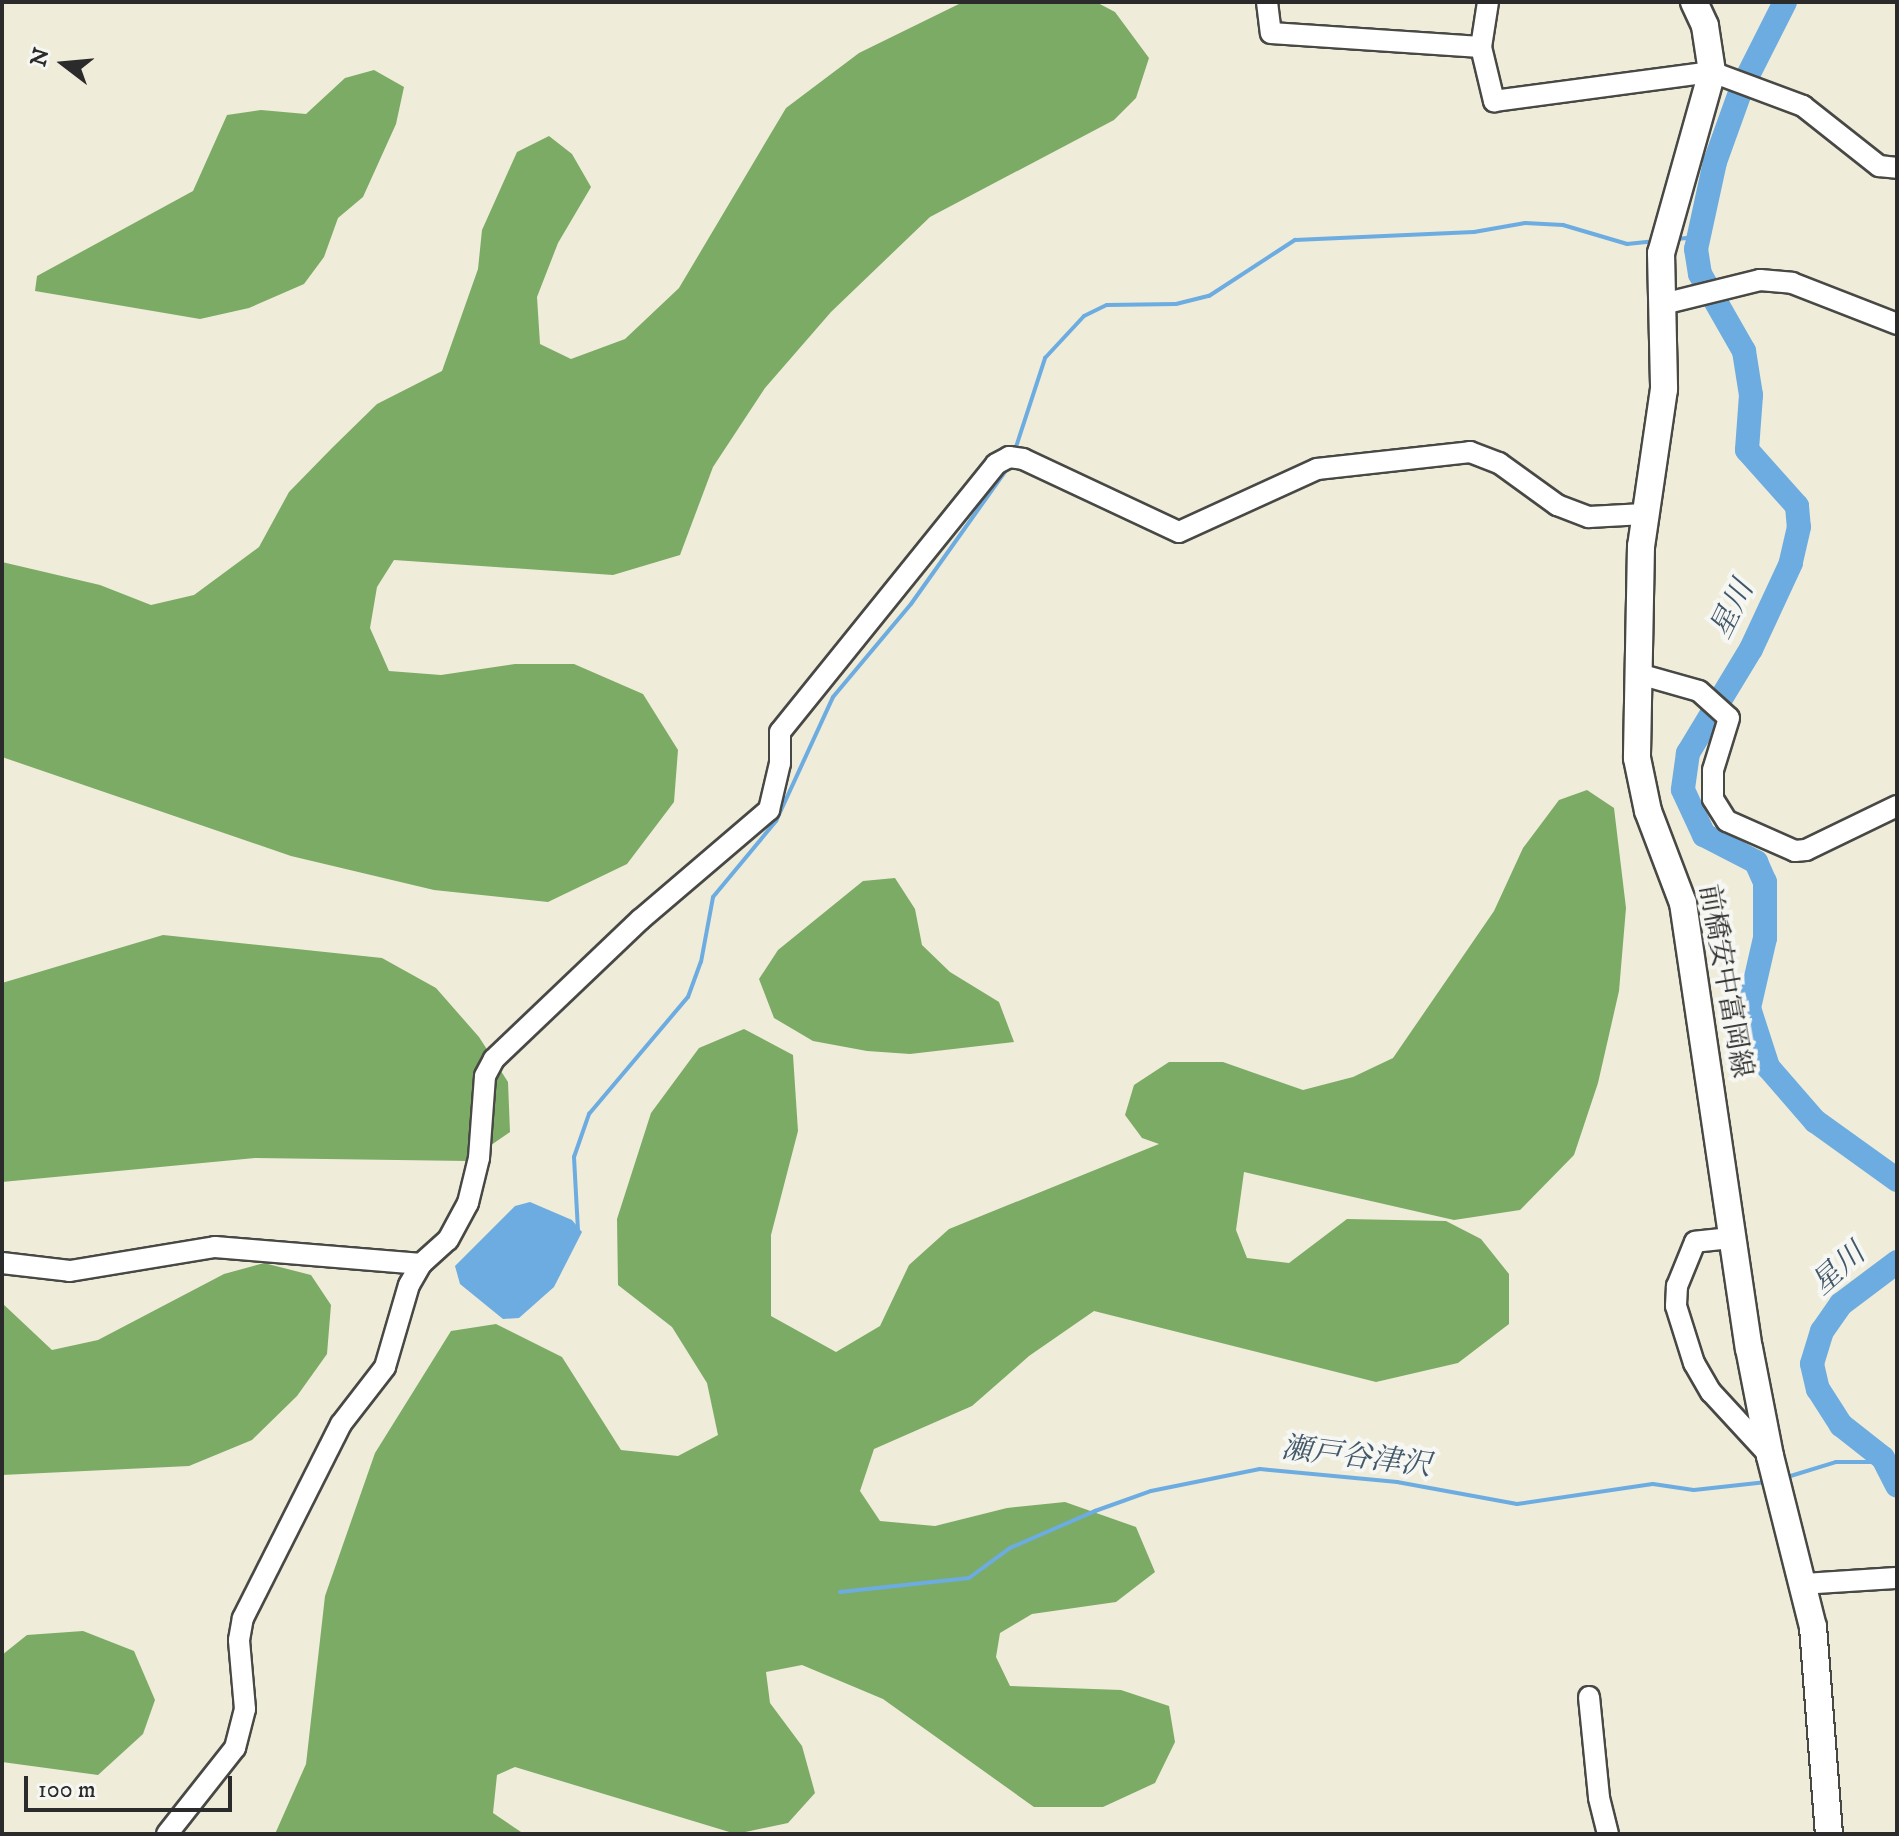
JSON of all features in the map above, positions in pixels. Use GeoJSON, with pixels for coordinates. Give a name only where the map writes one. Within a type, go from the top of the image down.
{"type":"FeatureCollection","features":[{"type":"Feature","properties":{"kind":"main road","name":"前橋安中富岡線"},"geometry":{"type":"LineString","coordinates":[[1694,2],[1705,26],[1712,72],[1664,234],[1674,302],[1644,514],[1639,674],[1641,785],[1686,916],[1731,1238],[1770,1456],[1803,1584],[1819,1664],[1829,1834]]}},
{"type":"Feature","properties":{"kind":"street"},"geometry":{"type":"LineString","coordinates":[[1267,2],[1271,33],[1481,47]]}},
{"type":"Feature","properties":{"kind":"street"},"geometry":{"type":"LineString","coordinates":[[1488,2],[1481,47],[1494,101],[1712,72],[1803,106],[1879,166],[1897,168]]}},
{"type":"Feature","properties":{"kind":"street"},"geometry":{"type":"LineString","coordinates":[[1674,302],[1760,280],[1792,283],[1897,324]]}},
{"type":"Feature","properties":{"kind":"street"},"geometry":{"type":"LineString","coordinates":[[167,1834],[235,1748],[245,1709],[239,1640],[243,1618],[341,1424],[385,1367],[421,1264],[448,1240],[468,1203],[479,1158],[485,1076],[494,1059],[640,920],[769,810],[780,763],[780,732],[1004,458],[1036,465],[1179,532],[1317,469],[1470,452],[1499,463],[1557,505],[1589,517],[1644,514]]}},
{"type":"Feature","properties":{"kind":"street"},"geometry":{"type":"LineString","coordinates":[[1639,674],[1699,691],[1729,718],[1713,770],[1713,799],[1727,821],[1795,851],[1806,850],[1897,806]]}},
{"type":"Feature","properties":{"kind":"street"},"geometry":{"type":"LineString","coordinates":[[1731,1238],[1695,1242],[1677,1286],[1676,1306],[1694,1363],[1711,1392],[1770,1456]]}},
{"type":"Feature","properties":{"kind":"street"},"geometry":{"type":"LineString","coordinates":[[2,1263],[70,1271],[215,1247],[421,1264]]}},
{"type":"Feature","properties":{"kind":"street"},"geometry":{"type":"LineString","coordinates":[[1803,1584],[1897,1578]]}},
{"type":"Feature","properties":{"kind":"street"},"geometry":{"type":"LineString","coordinates":[[1589,1697],[1599,1798],[1608,1834]]}},
{"type":"Feature","properties":{"kind":"green space"},"geometry":{"type":"Polygon","coordinates":[[[963,2],[1096,2],[1115,12],[1149,58],[1136,98],[1114,120],[930,217],[831,312],[765,388],[713,467],[680,555],[613,575],[394,560],[377,587],[370,628],[389,671],[441,675],[515,664],[574,664],[643,694],[678,750],[674,802],[627,864],[548,902],[434,890],[291,856],[2,757],[2,562],[100,585],[151,605],[194,595],[259,547],[289,492],[377,404],[442,371],[478,269],[482,230],[517,152],[549,136],[572,154],[591,187],[558,243],[537,297],[540,344],[571,359],[625,339],[679,288],[786,108],[859,53],[963,2]]]}},
{"type":"Feature","properties":{"kind":"green space"},"geometry":{"type":"Polygon","coordinates":[[[374,70],[404,87],[396,124],[363,197],[338,218],[324,257],[304,284],[249,308],[200,319],[35,291],[37,276],[193,191],[227,115],[261,110],[306,114],[345,78],[374,70]]]}},
{"type":"Feature","properties":{"kind":"green space"},"geometry":{"type":"Polygon","coordinates":[[[1587,790],[1614,808],[1626,908],[1619,991],[1598,1083],[1574,1155],[1520,1210],[1454,1220],[1244,1172],[1236,1230],[1247,1258],[1289,1263],[1347,1219],[1446,1221],[1481,1239],[1509,1274],[1509,1324],[1458,1363],[1376,1382],[1094,1311],[1029,1356],[972,1406],[874,1449],[860,1491],[880,1521],[935,1526],[1007,1508],[1065,1502],[1136,1527],[1155,1572],[1116,1602],[1032,1614],[1000,1633],[996,1657],[1010,1686],[1121,1690],[1169,1706],[1175,1742],[1155,1783],[1103,1807],[1034,1807],[883,1699],[802,1665],[766,1672],[770,1703],[802,1746],[815,1793],[788,1823],[736,1834],[515,1767],[497,1775],[493,1813],[524,1834],[275,1834],[306,1764],[325,1596],[375,1453],[451,1331],[496,1324],[562,1357],[621,1450],[678,1456],[718,1435],[707,1383],[672,1327],[618,1285],[617,1219],[651,1113],[699,1048],[744,1029],[793,1055],[798,1131],[771,1235],[771,1316],[836,1352],[880,1326],[909,1265],[949,1229],[1159,1144],[1142,1138],[1125,1115],[1134,1085],[1169,1062],[1223,1062],[1303,1090],[1353,1077],[1393,1058],[1494,911],[1523,848],[1559,800],[1587,790]]]}},
{"type":"Feature","properties":{"kind":"green space"},"geometry":{"type":"Polygon","coordinates":[[[895,878],[915,909],[922,945],[950,972],[999,1002],[1014,1042],[910,1054],[867,1051],[813,1041],[774,1018],[759,979],[778,950],[863,881],[895,878]]]}},
{"type":"Feature","properties":{"kind":"green space"},"geometry":{"type":"Polygon","coordinates":[[[163,935],[382,958],[436,988],[479,1037],[508,1082],[510,1132],[468,1161],[255,1158],[2,1182],[2,983],[163,935]]]}},
{"type":"Feature","properties":{"kind":"green space"},"geometry":{"type":"Polygon","coordinates":[[[264,1263],[311,1275],[331,1305],[327,1354],[297,1396],[252,1440],[189,1466],[2,1475],[2,1303],[52,1350],[98,1340],[224,1274],[264,1263]]]}},
{"type":"Feature","properties":{"kind":"green space"},"geometry":{"type":"Polygon","coordinates":[[[83,1631],[134,1651],[155,1700],[143,1734],[98,1775],[2,1762],[2,1655],[27,1635],[83,1631]]]}},
{"type":"Feature","properties":{"kind":"water"},"geometry":{"type":"Polygon","coordinates":[[[530,1202],[572,1220],[582,1232],[554,1287],[519,1318],[503,1319],[460,1284],[455,1266],[515,1206],[530,1202]]]}},
{"type":"Feature","properties":{"kind":"waterway","name":"星川"},"geometry":{"type":"LineString","coordinates":[[1785,2],[1742,87],[1715,162],[1696,249],[1700,274],[1744,351],[1751,395],[1747,450],[1797,506],[1799,527],[1791,563],[1751,649],[1688,753],[1683,790],[1704,835],[1756,862],[1765,882],[1765,938],[1749,1008],[1768,1067],[1815,1121],[1897,1180]]}},
{"type":"Feature","properties":{"kind":"waterway"},"geometry":{"type":"LineString","coordinates":[[1015,450],[1045,358],[1084,316],[1107,305],[1176,304],[1209,296],[1295,240],[1474,232],[1525,223],[1563,225],[1627,244],[1656,241]]}},
{"type":"Feature","properties":{"kind":"waterway"},"geometry":{"type":"LineString","coordinates":[[1677,239],[1696,237]]}},
{"type":"Feature","properties":{"kind":"waterway"},"geometry":{"type":"LineString","coordinates":[[578,1231],[574,1157],[589,1114],[688,997],[701,962],[713,897],[776,821],[833,697],[911,604],[1009,466]]}},
{"type":"Feature","properties":{"kind":"waterway","name":"星川"},"geometry":{"type":"LineString","coordinates":[[1897,1262],[1841,1304],[1822,1331],[1812,1364],[1818,1389],[1841,1425],[1883,1458],[1897,1486]]}},
{"type":"Feature","properties":{"kind":"waterway","name":"瀬戸谷津沢"},"geometry":{"type":"LineString","coordinates":[[1784,1478],[1836,1462],[1885,1462]]}},
{"type":"Feature","properties":{"kind":"waterway","name":"瀬戸谷津沢"},"geometry":{"type":"LineString","coordinates":[[840,1592],[969,1578],[1010,1548],[1095,1511],[1151,1491],[1260,1469],[1397,1482],[1517,1504],[1653,1484],[1694,1490],[1767,1482]]}}]}
